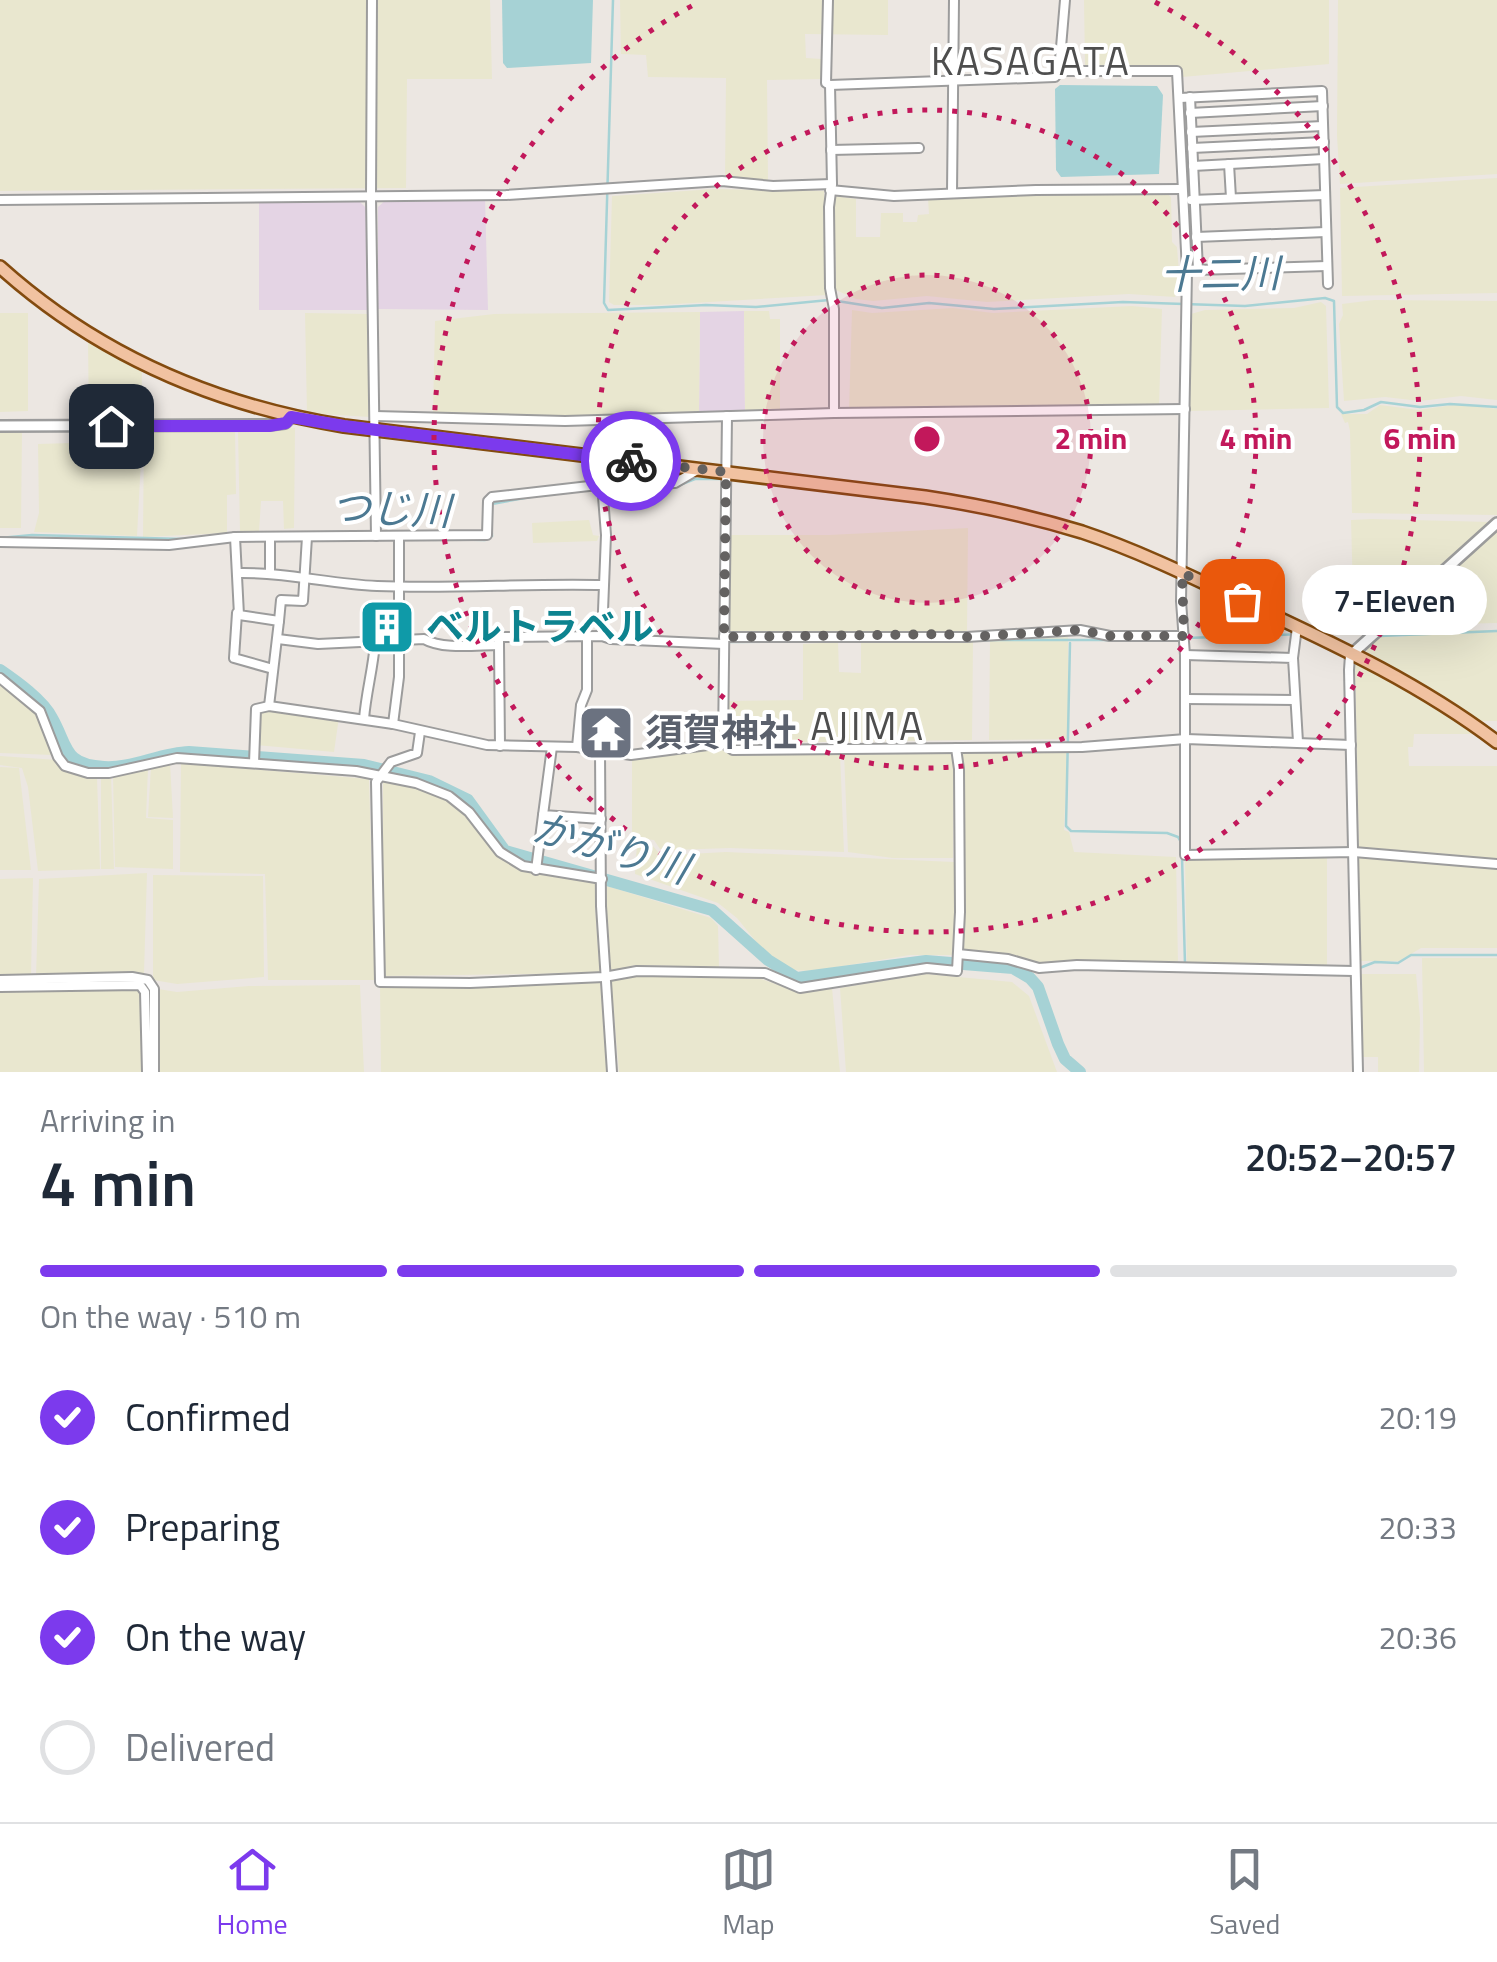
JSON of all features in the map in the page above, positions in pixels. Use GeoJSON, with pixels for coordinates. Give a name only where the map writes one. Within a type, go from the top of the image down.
{"type":"FeatureCollection","features":[{"type":"Feature","properties":{"kind":"main road"},"geometry":{"type":"LineString","coordinates":[[0,266],[71,322],[141,364],[216,396],[291,417],[375,423],[600,458],[925,497],[1003,510],[1084,533],[1182,573],[1296,633],[1353,653],[1411,684],[1497,742]]}},
{"type":"Feature","properties":{"kind":"street"},"geometry":{"type":"LineString","coordinates":[[372,0],[376,536]]}},
{"type":"Feature","properties":{"kind":"street"},"geometry":{"type":"LineString","coordinates":[[828,0],[826,83],[830,84],[1054,77],[1059,71],[1065,0]]}},
{"type":"Feature","properties":{"kind":"street"},"geometry":{"type":"LineString","coordinates":[[952,192],[954,0]]}},
{"type":"Feature","properties":{"kind":"street"},"geometry":{"type":"LineString","coordinates":[[1059,71],[1178,71],[1192,132],[1198,270]]}},
{"type":"Feature","properties":{"kind":"street"},"geometry":{"type":"LineString","coordinates":[[830,84],[834,413]]}},
{"type":"Feature","properties":{"kind":"street"},"geometry":{"type":"LineString","coordinates":[[1185,97],[1322,91],[1328,284]]}},
{"type":"Feature","properties":{"kind":"street"},"geometry":{"type":"LineString","coordinates":[[1185,97],[1181,189],[1187,271],[1182,573],[1185,855],[1354,852],[1497,864]]}},
{"type":"Feature","properties":{"kind":"street"},"geometry":{"type":"LineString","coordinates":[[1190,113],[1322,106]]}},
{"type":"Feature","properties":{"kind":"street"},"geometry":{"type":"LineString","coordinates":[[1192,132],[1323,126]]}},
{"type":"Feature","properties":{"kind":"street"},"geometry":{"type":"LineString","coordinates":[[1192,148],[1324,142]]}},
{"type":"Feature","properties":{"kind":"street"},"geometry":{"type":"LineString","coordinates":[[831,150],[919,148]]}},
{"type":"Feature","properties":{"kind":"street"},"geometry":{"type":"LineString","coordinates":[[1193,166],[1324,160]]}},
{"type":"Feature","properties":{"kind":"street"},"geometry":{"type":"LineString","coordinates":[[1229,164],[1231,198]]}},
{"type":"Feature","properties":{"kind":"street"},"geometry":{"type":"LineString","coordinates":[[0,200],[506,195],[722,182],[831,187],[894,196],[1181,189]]}},
{"type":"Feature","properties":{"kind":"street"},"geometry":{"type":"LineString","coordinates":[[1182,200],[1325,195]]}},
{"type":"Feature","properties":{"kind":"street"},"geometry":{"type":"LineString","coordinates":[[1196,237],[1326,232]]}},
{"type":"Feature","properties":{"kind":"street"},"geometry":{"type":"LineString","coordinates":[[1187,271],[1327,266]]}},
{"type":"Feature","properties":{"kind":"street"},"geometry":{"type":"LineString","coordinates":[[375,423],[1185,410]]}},
{"type":"Feature","properties":{"kind":"street"},"geometry":{"type":"LineString","coordinates":[[723,744],[727,416]]}},
{"type":"Feature","properties":{"kind":"street"},"geometry":{"type":"LineString","coordinates":[[0,426],[269,426],[286,423],[291,417]]}},
{"type":"Feature","properties":{"kind":"street"},"geometry":{"type":"LineString","coordinates":[[600,458],[606,535],[602,636]]}},
{"type":"Feature","properties":{"kind":"street"},"geometry":{"type":"LineString","coordinates":[[0,542],[169,544],[234,536],[487,536],[488,501],[492,497],[602,485],[675,483],[699,469]]}},
{"type":"Feature","properties":{"kind":"street"},"geometry":{"type":"LineString","coordinates":[[1358,1072],[1350,656],[1497,523]]}},
{"type":"Feature","properties":{"kind":"street"},"geometry":{"type":"LineString","coordinates":[[234,536],[238,573],[234,658],[273,669]]}},
{"type":"Feature","properties":{"kind":"street"},"geometry":{"type":"LineString","coordinates":[[270,536],[270,572]]}},
{"type":"Feature","properties":{"kind":"street"},"geometry":{"type":"LineString","coordinates":[[269,706],[280,600],[303,601],[307,537]]}},
{"type":"Feature","properties":{"kind":"street"},"geometry":{"type":"LineString","coordinates":[[393,724],[398,677],[399,537]]}},
{"type":"Feature","properties":{"kind":"street"},"geometry":{"type":"LineString","coordinates":[[238,573],[270,572],[346,585],[400,587],[604,586]]}},
{"type":"Feature","properties":{"kind":"street"},"geometry":{"type":"LineString","coordinates":[[238,610],[239,616],[279,621]]}},
{"type":"Feature","properties":{"kind":"street"},"geometry":{"type":"LineString","coordinates":[[500,746],[499,636],[724,641],[945,634],[967,637],[1080,630],[1110,636],[1184,636]]}},
{"type":"Feature","properties":{"kind":"street"},"geometry":{"type":"LineString","coordinates":[[1296,633],[1293,658],[1298,742]]}},
{"type":"Feature","properties":{"kind":"street"},"geometry":{"type":"LineString","coordinates":[[577,748],[581,705],[587,690],[588,637]]}},
{"type":"Feature","properties":{"kind":"street"},"geometry":{"type":"LineString","coordinates":[[278,639],[318,644],[398,640],[499,644]]}},
{"type":"Feature","properties":{"kind":"street"},"geometry":{"type":"LineString","coordinates":[[364,719],[374,643]]}},
{"type":"Feature","properties":{"kind":"street"},"geometry":{"type":"LineString","coordinates":[[1185,656],[1293,658]]}},
{"type":"Feature","properties":{"kind":"street"},"geometry":{"type":"LineString","coordinates":[[0,678],[40,711],[65,766],[88,774],[108,774],[178,758],[416,782],[449,796],[469,812],[500,852],[536,870],[602,880]]}},
{"type":"Feature","properties":{"kind":"street"},"geometry":{"type":"LineString","coordinates":[[1186,700],[1294,700]]}},
{"type":"Feature","properties":{"kind":"street"},"geometry":{"type":"LineString","coordinates":[[254,763],[256,709],[269,706],[393,724],[500,746],[577,748],[632,755],[723,744],[734,750],[1082,747],[1186,740],[1352,745]]}},
{"type":"Feature","properties":{"kind":"street"},"geometry":{"type":"LineString","coordinates":[[420,732],[417,754],[391,762],[380,776],[375,794],[380,982],[470,983],[604,977],[636,971],[765,973],[800,988],[927,968],[957,971],[956,748]]}},
{"type":"Feature","properties":{"kind":"street"},"geometry":{"type":"LineString","coordinates":[[536,870],[552,748]]}},
{"type":"Feature","properties":{"kind":"street"},"geometry":{"type":"LineString","coordinates":[[600,752],[604,977],[612,1072]]}},
{"type":"Feature","properties":{"kind":"street"},"geometry":{"type":"LineString","coordinates":[[542,815],[601,819]]}},
{"type":"Feature","properties":{"kind":"street"},"geometry":{"type":"LineString","coordinates":[[958,954],[1008,959],[1039,968],[1354,971]]}},
{"type":"Feature","properties":{"kind":"street"},"geometry":{"type":"LineString","coordinates":[[0,984],[148,980],[154,988],[154,1072]]}},
{"type":"Feature","properties":{"kind":"street"},"geometry":{"type":"LineString","coordinates":[[0,984],[140,985],[145,992],[146,1072]]}},
{"type":"Feature","properties":{"kind":"shaded area"},"geometry":{"type":"Polygon","coordinates":[[[0,0],[490,0],[492,79],[407,79],[406,188],[0,191],[0,0]]]}},
{"type":"Feature","properties":{"kind":"shaded area"},"geometry":{"type":"Polygon","coordinates":[[[620,0],[888,0],[888,35],[805,34],[806,58],[821,59],[821,79],[767,80],[768,182],[725,180],[726,78],[648,77],[646,55],[621,54],[620,0]]]}},
{"type":"Feature","properties":{"kind":"shaded area"},"geometry":{"type":"Polygon","coordinates":[[[1084,0],[1329,0],[1329,64],[1182,77],[1179,66],[1085,67],[1084,0]]]}},
{"type":"Feature","properties":{"kind":"shaded area"},"geometry":{"type":"Polygon","coordinates":[[[1338,0],[1497,0],[1497,174],[1340,184],[1338,0]]]}},
{"type":"Feature","properties":{"kind":"shaded area"},"geometry":{"type":"Polygon","coordinates":[[[1497,178],[1497,293],[1342,296],[1340,188],[1497,178]]]}},
{"type":"Feature","properties":{"kind":"shaded area"},"geometry":{"type":"Polygon","coordinates":[[[714,189],[824,191],[827,295],[659,305],[609,302],[612,196],[714,189]]]}},
{"type":"Feature","properties":{"kind":"shaded area"},"geometry":{"type":"Polygon","coordinates":[[[1166,193],[1171,197],[1172,242],[1177,247],[1180,286],[1175,297],[1129,294],[987,302],[927,296],[873,301],[836,290],[834,196],[856,199],[856,237],[880,237],[881,213],[903,213],[903,222],[917,222],[918,215],[929,214],[928,198],[1166,193]]]}},
{"type":"Feature","properties":{"kind":"shaded area"},"geometry":{"type":"Polygon","coordinates":[[[485,197],[488,310],[378,309],[378,207],[387,199],[485,197]]]}},
{"type":"Feature","properties":{"kind":"shaded area"},"geometry":{"type":"Polygon","coordinates":[[[259,199],[357,199],[369,211],[370,310],[259,310],[259,199]]]}},
{"type":"Feature","properties":{"kind":"shaded area"},"geometry":{"type":"Polygon","coordinates":[[[1374,300],[1497,301],[1497,400],[1461,396],[1420,401],[1385,397],[1344,401],[1339,324],[1342,304],[1374,300]]]}},
{"type":"Feature","properties":{"kind":"shaded area"},"geometry":{"type":"Polygon","coordinates":[[[1321,302],[1326,306],[1329,408],[1189,411],[1191,314],[1205,310],[1294,308],[1321,302]]]}},
{"type":"Feature","properties":{"kind":"shaded area"},"geometry":{"type":"Polygon","coordinates":[[[1132,306],[1162,309],[1159,406],[849,411],[852,310],[872,313],[953,308],[993,313],[1132,306]]]}},
{"type":"Feature","properties":{"kind":"shaded area"},"geometry":{"type":"Polygon","coordinates":[[[744,311],[745,412],[699,414],[700,312],[744,311]]]}},
{"type":"Feature","properties":{"kind":"shaded area"},"geometry":{"type":"Polygon","coordinates":[[[744,311],[769,311],[770,319],[780,319],[780,410],[745,412],[744,311]]]}},
{"type":"Feature","properties":{"kind":"shaded area"},"geometry":{"type":"Polygon","coordinates":[[[700,312],[699,414],[569,418],[433,413],[435,321],[494,314],[700,312]]]}},
{"type":"Feature","properties":{"kind":"shaded area"},"geometry":{"type":"Polygon","coordinates":[[[0,313],[28,313],[28,411],[0,412],[0,313]]]}},
{"type":"Feature","properties":{"kind":"shaded area"},"geometry":{"type":"Polygon","coordinates":[[[305,313],[370,314],[370,417],[307,413],[305,313]]]}},
{"type":"Feature","properties":{"kind":"shaded area"},"geometry":{"type":"Polygon","coordinates":[[[88,342],[142,372],[141,420],[89,424],[88,342]]]}},
{"type":"Feature","properties":{"kind":"shaded area"},"geometry":{"type":"Polygon","coordinates":[[[1459,404],[1497,409],[1497,515],[1352,513],[1350,431],[1341,414],[1367,414],[1380,405],[1419,410],[1459,404]]]}},
{"type":"Feature","properties":{"kind":"shaded area"},"geometry":{"type":"Polygon","coordinates":[[[295,428],[294,528],[284,529],[283,501],[261,501],[259,531],[240,532],[238,431],[295,428]]]}},
{"type":"Feature","properties":{"kind":"shaded area"},"geometry":{"type":"Polygon","coordinates":[[[0,430],[22,430],[21,528],[0,528],[0,430]]]}},
{"type":"Feature","properties":{"kind":"shaded area"},"geometry":{"type":"Polygon","coordinates":[[[235,430],[236,494],[227,495],[227,533],[143,537],[144,432],[235,430]]]}},
{"type":"Feature","properties":{"kind":"shaded area"},"geometry":{"type":"Polygon","coordinates":[[[142,441],[137,536],[34,532],[39,513],[38,444],[142,441]]]}},
{"type":"Feature","properties":{"kind":"shaded area"},"geometry":{"type":"Polygon","coordinates":[[[589,520],[593,535],[599,536],[597,541],[533,543],[532,523],[589,520]]]}},
{"type":"Feature","properties":{"kind":"shaded area"},"geometry":{"type":"Polygon","coordinates":[[[1351,520],[1491,522],[1370,630],[1354,630],[1351,520]]]}},
{"type":"Feature","properties":{"kind":"shaded area"},"geometry":{"type":"Polygon","coordinates":[[[968,528],[967,634],[728,636],[729,535],[968,528]]]}},
{"type":"Feature","properties":{"kind":"shaded area"},"geometry":{"type":"Polygon","coordinates":[[[1497,528],[1497,623],[1415,625],[1415,602],[1497,528]]]}},
{"type":"Feature","properties":{"kind":"shaded area"},"geometry":{"type":"Polygon","coordinates":[[[1424,630],[1497,630],[1497,721],[1478,721],[1367,655],[1366,646],[1376,636],[1402,637],[1424,630]]]}},
{"type":"Feature","properties":{"kind":"shaded area"},"geometry":{"type":"Polygon","coordinates":[[[1068,637],[1068,739],[989,740],[990,641],[1068,637]]]}},
{"type":"Feature","properties":{"kind":"shaded area"},"geometry":{"type":"Polygon","coordinates":[[[861,641],[973,641],[972,740],[728,740],[727,701],[803,700],[803,644],[838,642],[839,672],[861,673],[861,641]]]}},
{"type":"Feature","properties":{"kind":"shaded area"},"geometry":{"type":"Polygon","coordinates":[[[1355,662],[1474,734],[1414,734],[1413,747],[1408,747],[1409,766],[1497,766],[1497,859],[1359,847],[1355,662]]]}},
{"type":"Feature","properties":{"kind":"shaded area"},"geometry":{"type":"Polygon","coordinates":[[[0,684],[42,720],[53,755],[0,753],[0,684]]]}},
{"type":"Feature","properties":{"kind":"shaded area"},"geometry":{"type":"Polygon","coordinates":[[[261,708],[339,717],[334,752],[256,745],[257,713],[261,708]]]}},
{"type":"Feature","properties":{"kind":"shaded area","name":"須賀神社"},"geometry":{"type":"Polygon","coordinates":[[[582,715],[633,721],[629,752],[579,744],[582,715]]]}},
{"type":"Feature","properties":{"kind":"shaded area"},"geometry":{"type":"Polygon","coordinates":[[[720,748],[737,754],[840,753],[844,852],[672,850],[660,849],[654,840],[632,838],[632,760],[720,748]]]}},
{"type":"Feature","properties":{"kind":"shaded area"},"geometry":{"type":"Polygon","coordinates":[[[1067,750],[1064,830],[1069,832],[1074,852],[1176,857],[1178,965],[1093,960],[1034,963],[961,949],[960,752],[1067,750]]]}},
{"type":"Feature","properties":{"kind":"shaded area"},"geometry":{"type":"Polygon","coordinates":[[[950,752],[954,765],[953,858],[893,858],[848,852],[844,753],[950,752]]]}},
{"type":"Feature","properties":{"kind":"shaded area"},"geometry":{"type":"Polygon","coordinates":[[[0,756],[57,760],[97,777],[100,869],[38,871],[28,787],[22,768],[0,765],[0,756]]]}},
{"type":"Feature","properties":{"kind":"shaded area"},"geometry":{"type":"Polygon","coordinates":[[[170,763],[173,818],[148,817],[151,767],[170,763]]]}},
{"type":"Feature","properties":{"kind":"shaded area"},"geometry":{"type":"Polygon","coordinates":[[[181,763],[369,779],[375,980],[268,980],[265,874],[180,872],[181,763]]]}},
{"type":"Feature","properties":{"kind":"shaded area"},"geometry":{"type":"Polygon","coordinates":[[[0,767],[19,768],[31,870],[0,870],[0,767]]]}},
{"type":"Feature","properties":{"kind":"shaded area"},"geometry":{"type":"Polygon","coordinates":[[[148,768],[146,818],[173,820],[173,869],[115,867],[113,775],[148,768]]]}},
{"type":"Feature","properties":{"kind":"shaded area"},"geometry":{"type":"Polygon","coordinates":[[[101,775],[111,775],[114,869],[101,869],[101,775]]]}},
{"type":"Feature","properties":{"kind":"shaded area"},"geometry":{"type":"Polygon","coordinates":[[[383,782],[417,787],[446,800],[465,813],[498,857],[520,870],[598,883],[595,908],[600,973],[383,976],[383,782]]]}},
{"type":"Feature","properties":{"kind":"shaded area"},"geometry":{"type":"Polygon","coordinates":[[[637,844],[652,845],[659,853],[671,855],[726,852],[954,862],[954,952],[812,971],[792,970],[766,954],[737,918],[718,903],[635,874],[637,844]]]}},
{"type":"Feature","properties":{"kind":"shaded area"},"geometry":{"type":"Polygon","coordinates":[[[1359,855],[1497,865],[1497,948],[1421,948],[1399,961],[1361,961],[1359,855]]]}},
{"type":"Feature","properties":{"kind":"shaded area"},"geometry":{"type":"Polygon","coordinates":[[[1327,856],[1327,966],[1187,964],[1185,859],[1327,856]]]}},
{"type":"Feature","properties":{"kind":"shaded area"},"geometry":{"type":"Polygon","coordinates":[[[147,873],[144,973],[36,977],[39,879],[147,873]]]}},
{"type":"Feature","properties":{"kind":"shaded area"},"geometry":{"type":"Polygon","coordinates":[[[153,875],[263,876],[264,977],[177,984],[153,980],[153,875]]]}},
{"type":"Feature","properties":{"kind":"shaded area"},"geometry":{"type":"Polygon","coordinates":[[[33,878],[31,976],[0,977],[0,879],[33,878]]]}},
{"type":"Feature","properties":{"kind":"shaded area"},"geometry":{"type":"Polygon","coordinates":[[[607,886],[711,918],[718,926],[719,967],[635,965],[607,972],[607,886]]]}},
{"type":"Feature","properties":{"kind":"shaded area"},"geometry":{"type":"Polygon","coordinates":[[[1422,958],[1497,958],[1497,1072],[1424,1072],[1422,958]]]}},
{"type":"Feature","properties":{"kind":"shaded area"},"geometry":{"type":"Polygon","coordinates":[[[926,974],[1012,982],[1029,996],[1057,1072],[846,1072],[840,988],[926,974]]]}},
{"type":"Feature","properties":{"kind":"shaded area"},"geometry":{"type":"Polygon","coordinates":[[[1358,974],[1416,974],[1419,1072],[1378,1072],[1378,1057],[1362,1057],[1358,974]]]}},
{"type":"Feature","properties":{"kind":"shaded area"},"geometry":{"type":"Polygon","coordinates":[[[636,976],[761,979],[801,993],[832,988],[840,1072],[619,1072],[611,981],[636,976]]]}},
{"type":"Feature","properties":{"kind":"shaded area"},"geometry":{"type":"Polygon","coordinates":[[[600,981],[609,1072],[381,1072],[380,985],[468,987],[600,981]]]}},
{"type":"Feature","properties":{"kind":"shaded area"},"geometry":{"type":"Polygon","coordinates":[[[360,985],[364,1072],[160,1072],[158,989],[177,992],[249,986],[360,985]]]}},
{"type":"Feature","properties":{"kind":"shaded area"},"geometry":{"type":"Polygon","coordinates":[[[142,988],[144,1072],[0,1072],[0,991],[142,988]]]}},
{"type":"Feature","properties":{"kind":"water"},"geometry":{"type":"Polygon","coordinates":[[[502,0],[593,0],[591,63],[507,68],[503,63],[502,0]]]}},
{"type":"Feature","properties":{"kind":"water"},"geometry":{"type":"Polygon","coordinates":[[[1060,85],[1157,86],[1163,95],[1159,174],[1061,177],[1056,170],[1055,89],[1060,85]]]}},
{"type":"Feature","properties":{"kind":"waterway","name":"十二川"},"geometry":{"type":"LineString","coordinates":[[613,0],[604,303],[608,310],[706,305],[756,307],[829,300]]}},
{"type":"Feature","properties":{"kind":"waterway","name":"十二川"},"geometry":{"type":"LineString","coordinates":[[837,301],[882,308],[929,303],[994,309],[1123,302],[1245,306],[1325,298],[1334,301],[1337,407],[1343,413],[1381,402],[1420,407],[1497,407]]}},
{"type":"Feature","properties":{"kind":"waterway"},"geometry":{"type":"LineString","coordinates":[[585,490],[672,488],[695,479],[723,479]]}},
{"type":"Feature","properties":{"kind":"waterway","name":"つじ川"},"geometry":{"type":"LineString","coordinates":[[492,504],[547,494]]}},
{"type":"Feature","properties":{"kind":"waterway","name":"つじ川"},"geometry":{"type":"LineString","coordinates":[[435,539],[485,540],[492,536],[491,517]]}},
{"type":"Feature","properties":{"kind":"waterway","name":"つじ川"},"geometry":{"type":"LineString","coordinates":[[254,533],[342,532]]}},
{"type":"Feature","properties":{"kind":"waterway","name":"つじ川"},"geometry":{"type":"LineString","coordinates":[[0,538],[32,535],[183,539]]}},
{"type":"Feature","properties":{"kind":"waterway","name":"つじ川"},"geometry":{"type":"LineString","coordinates":[[607,592],[607,631],[619,636]]}},
{"type":"Feature","properties":{"kind":"waterway"},"geometry":{"type":"LineString","coordinates":[[1322,632],[1358,631],[1367,636]]}},
{"type":"Feature","properties":{"kind":"waterway"},"geometry":{"type":"LineString","coordinates":[[1380,636],[1497,631]]}},
{"type":"Feature","properties":{"kind":"waterway"},"geometry":{"type":"LineString","coordinates":[[1187,638],[1304,634]]}},
{"type":"Feature","properties":{"kind":"waterway","name":"つじ川"},"geometry":{"type":"LineString","coordinates":[[977,640],[1164,640]]}},
{"type":"Feature","properties":{"kind":"waterway","name":"つじ川"},"geometry":{"type":"LineString","coordinates":[[727,642],[869,641]]}},
{"type":"Feature","properties":{"kind":"waterway"},"geometry":{"type":"LineString","coordinates":[[1070,643],[1066,826],[1071,831],[1167,833],[1178,837],[1182,844]]}},
{"type":"Feature","properties":{"kind":"waterway","name":"かがり川"},"geometry":{"type":"LineString","coordinates":[[0,670],[42,704],[69,752],[81,762],[114,767],[189,752],[364,765],[429,781],[468,800],[505,851],[712,910],[768,960],[797,978],[926,961],[1013,968],[1038,987],[1065,1059],[1080,1072]]}},
{"type":"Feature","properties":{"kind":"waterway"},"geometry":{"type":"LineString","coordinates":[[1182,857],[1185,964]]}},
{"type":"Feature","properties":{"kind":"waterway"},"geometry":{"type":"LineString","coordinates":[[1357,969],[1375,962],[1398,963],[1411,955],[1497,955]]}},
{"type":"Feature","properties":{"kind":"waterway"},"geometry":{"type":"LineString","coordinates":[[145,986],[150,989],[150,1016]]}},
{"type":"Feature","properties":{"kind":"way so far"},"geometry":{"type":"LineString","coordinates":[[631,461],[726,472],[724,637],[967,637],[1080,630],[1143,638],[1184,636],[1182,573],[1242,601]]}},
{"type":"Feature","properties":{"kind":"place","name":"7-Eleven"},"geometry":{"type":"Point","coordinates":[1242,601]}},
{"type":"Feature","properties":{"kind":"place","name":"ベルトラベル"},"geometry":{"type":"Point","coordinates":[387,627]}},
{"type":"Feature","properties":{"kind":"place","name":"須賀神社"},"geometry":{"type":"Point","coordinates":[606,733]}},
{"type":"Feature","properties":{"kind":"district","name":"KASAGATA"},"geometry":{"type":"Point","coordinates":[1031,61]}},
{"type":"Feature","properties":{"kind":"district","name":"AJIMA"},"geometry":{"type":"Point","coordinates":[868,726]}},
{"type":"Feature","properties":{"kind":"route"},"geometry":{"type":"LineString","coordinates":[[111,426],[269,426],[286,423],[291,417],[631,461]]}}]}
